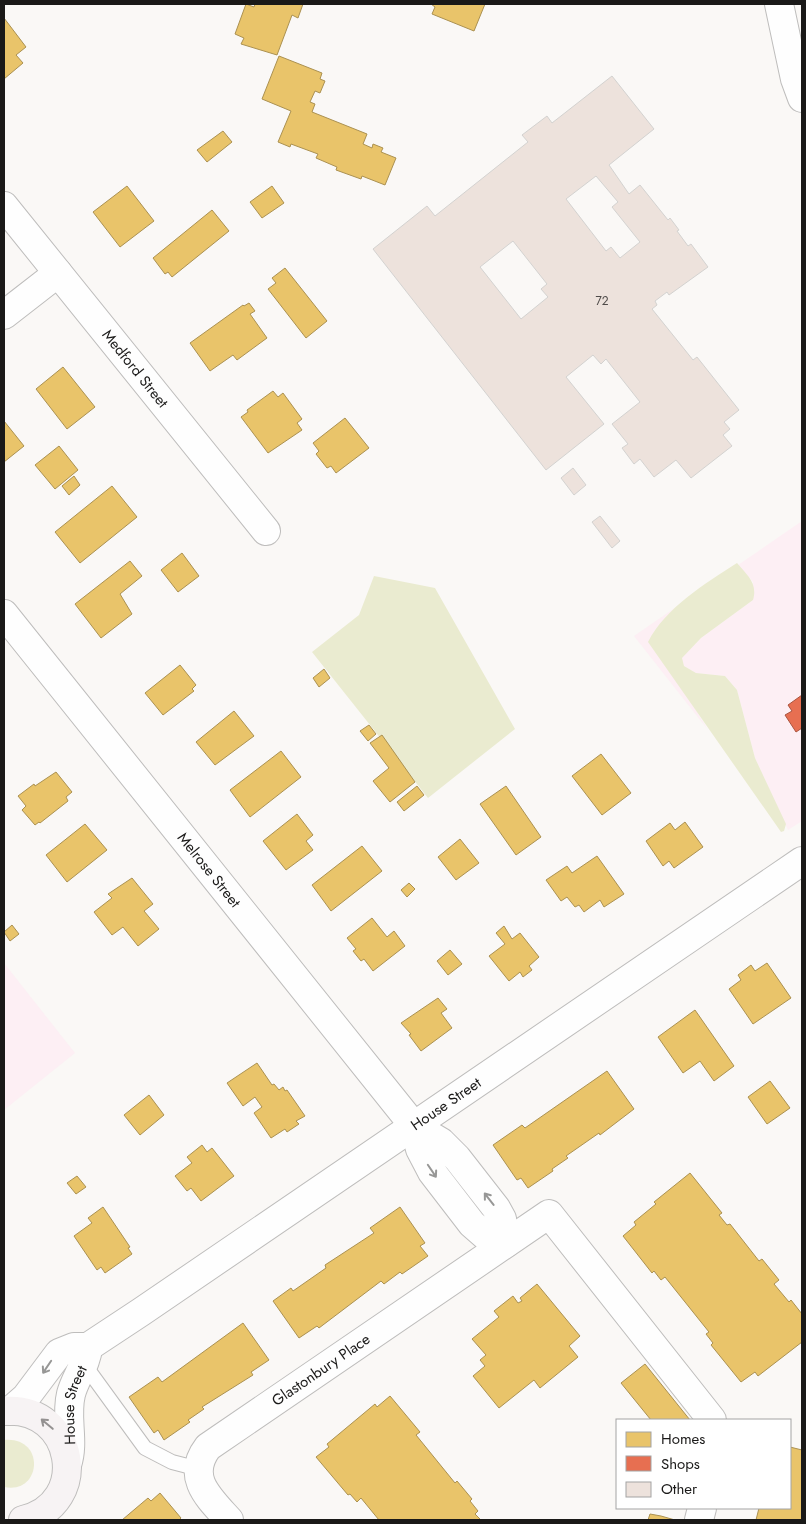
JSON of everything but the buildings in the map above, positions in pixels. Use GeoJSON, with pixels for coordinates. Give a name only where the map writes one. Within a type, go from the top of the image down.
{"type":"FeatureCollection","features":[{"type":"Feature","properties":{"kind":"main road"},"geometry":{"type":"LineString","coordinates":[[7,1411],[33,1415],[53,1428],[62,1441],[66,1473],[64,1520]]}},
{"type":"Feature","properties":{"kind":"main road"},"geometry":{"type":"LineString","coordinates":[[23,1520],[37,1516],[50,1507],[60,1495],[66,1473]]}},
{"type":"Feature","properties":{"kind":"street"},"geometry":{"type":"LineString","coordinates":[[779,4],[795,79],[802,98]]}},
{"type":"Feature","properties":{"kind":"street","name":"Medford Street"},"geometry":{"type":"LineString","coordinates":[[4,206],[266,531]]}},
{"type":"Feature","properties":{"kind":"street"},"geometry":{"type":"LineString","coordinates":[[4,316],[58,273]]}},
{"type":"Feature","properties":{"kind":"street","name":"Melrose Street"},"geometry":{"type":"LineString","coordinates":[[4,614],[414,1126]]}},
{"type":"Feature","properties":{"kind":"street","name":"House Street"},"geometry":{"type":"LineString","coordinates":[[66,1473],[72,1434],[70,1398],[86,1355],[414,1126],[802,861]]}},
{"type":"Feature","properties":{"kind":"street"},"geometry":{"type":"LineString","coordinates":[[414,1126],[420,1149],[432,1172],[472,1224],[488,1238],[506,1244]]}},
{"type":"Feature","properties":{"kind":"street","name":"Glastonbury Place"},"geometry":{"type":"LineString","coordinates":[[199,1468],[201,1456],[208,1447],[549,1214],[711,1419]]}},
{"type":"Feature","properties":{"kind":"street","name":"House Street"},"geometry":{"type":"LineString","coordinates":[[7,1411],[26,1397],[56,1355],[70,1348],[86,1355]]}},
{"type":"Feature","properties":{"kind":"street"},"geometry":{"type":"LineString","coordinates":[[199,1468],[198,1474],[202,1490],[229,1520]]}},
{"type":"Feature","properties":{"kind":"lane"},"geometry":{"type":"LineString","coordinates":[[86,1355],[145,1448],[172,1462],[199,1468]]}},
{"type":"Feature","properties":{"kind":"shaded area"},"geometry":{"type":"Polygon","coordinates":[[[802,521],[802,821],[788,830],[755,758],[737,690],[725,676],[696,673],[684,666],[681,658],[701,638],[753,600],[753,582],[738,565],[802,521]]]}},
{"type":"Feature","properties":{"kind":"shaded area"},"geometry":{"type":"Polygon","coordinates":[[[679,605],[654,631],[688,697],[708,730],[634,636],[679,605]]]}},
{"type":"Feature","properties":{"kind":"shaded area"},"geometry":{"type":"Polygon","coordinates":[[[4,963],[75,1053],[4,1110],[4,963]]]}},
{"type":"Feature","properties":{"kind":"green space"},"geometry":{"type":"Polygon","coordinates":[[[737,563],[753,584],[753,600],[701,638],[682,658],[684,666],[696,673],[725,676],[737,690],[755,758],[786,824],[784,831],[781,832],[648,642],[655,630],[675,607],[737,563]]]}},
{"type":"Feature","properties":{"kind":"green space"},"geometry":{"type":"Polygon","coordinates":[[[374,576],[435,588],[515,729],[428,798],[312,652],[359,615],[374,576]]]}},
{"type":"Feature","properties":{"kind":"green space"},"geometry":{"type":"Polygon","coordinates":[[[4,1440],[18,1441],[27,1447],[32,1455],[34,1465],[32,1475],[26,1482],[17,1487],[4,1487],[4,1440]]]}}]}
